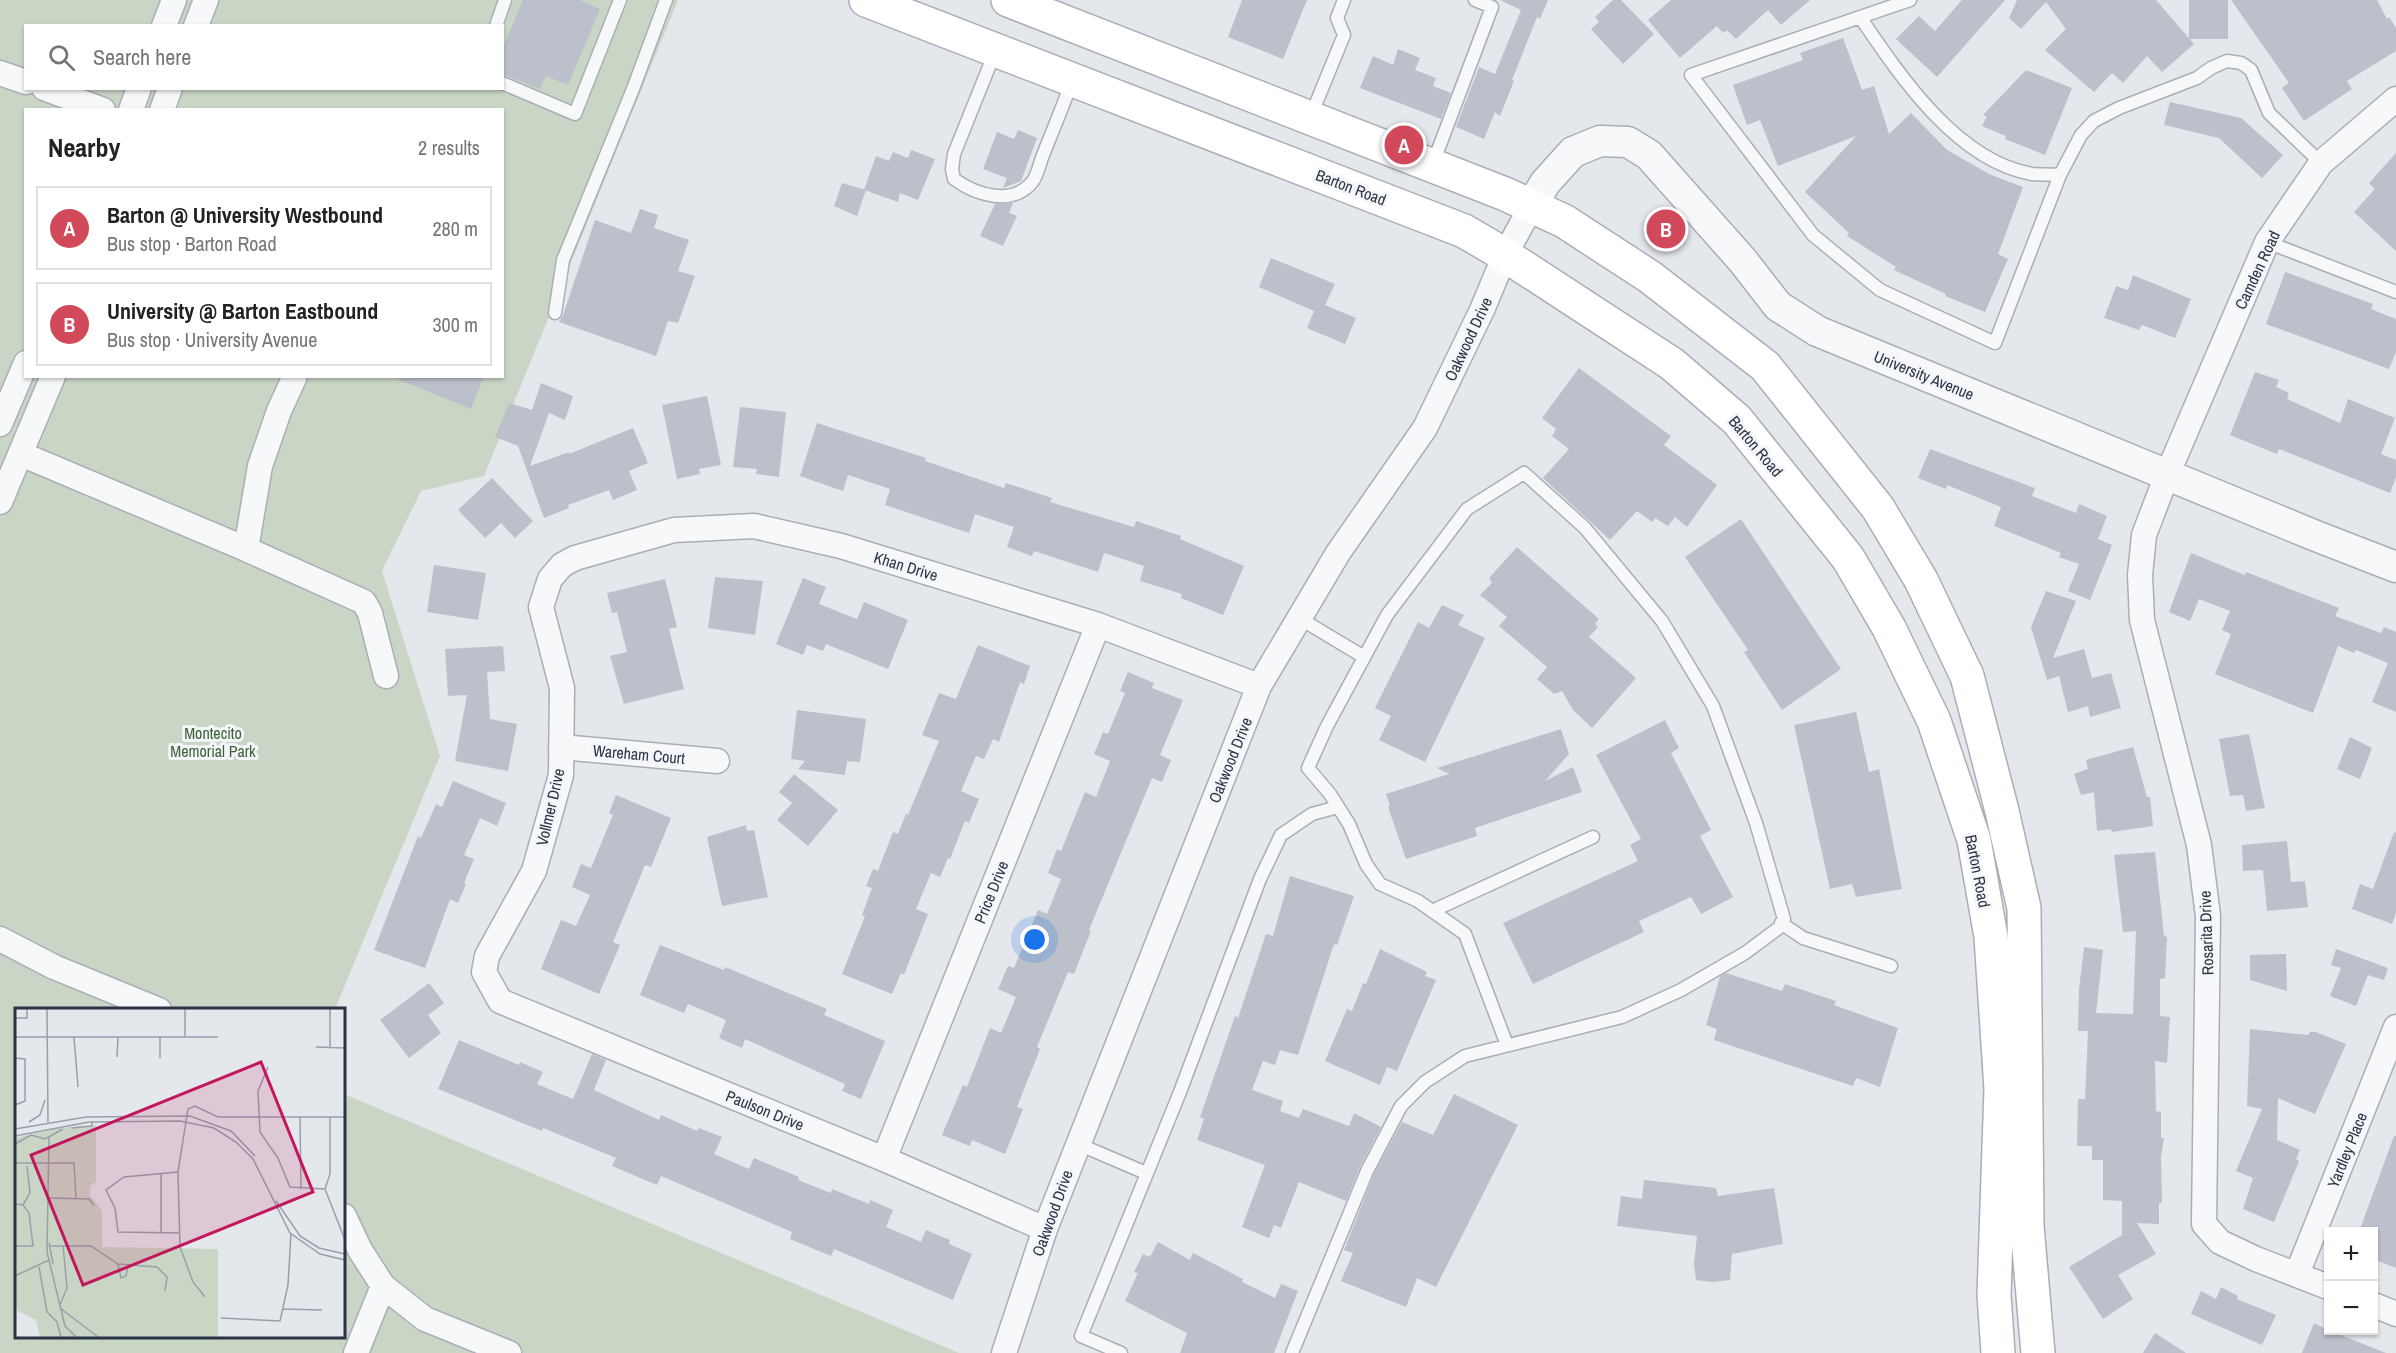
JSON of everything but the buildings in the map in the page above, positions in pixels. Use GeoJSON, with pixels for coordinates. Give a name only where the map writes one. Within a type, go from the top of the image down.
{"type":"FeatureCollection","features":[{"type":"Feature","properties":{"kind":"main road","name":"Barton Road"},"geometry":{"type":"LineString","coordinates":[[866,0],[1464,231],[1505,255],[1672,364],[1737,420],[1848,558],[1889,628],[1934,721],[1974,840],[1991,937],[2001,1089],[1994,1296],[1998,1353]]}},
{"type":"Feature","properties":{"kind":"main road"},"geometry":{"type":"LineString","coordinates":[[1008,0],[1532,205],[1564,221],[1650,277],[1765,366],[1878,508],[1921,580],[1967,676],[2002,810],[2024,908],[2027,1226],[2038,1353]]}},
{"type":"Feature","properties":{"kind":"street"},"geometry":{"type":"LineString","coordinates":[[165,24],[174,0]]}},
{"type":"Feature","properties":{"kind":"street"},"geometry":{"type":"LineString","coordinates":[[197,24],[206,0]]}},
{"type":"Feature","properties":{"kind":"street"},"geometry":{"type":"LineString","coordinates":[[0,73],[24,81]]}},
{"type":"Feature","properties":{"kind":"street"},"geometry":{"type":"LineString","coordinates":[[49,90],[98,108]]}},
{"type":"Feature","properties":{"kind":"street"},"geometry":{"type":"LineString","coordinates":[[132,108],[138,90]]}},
{"type":"Feature","properties":{"kind":"street"},"geometry":{"type":"LineString","coordinates":[[163,108],[169,90]]}},
{"type":"Feature","properties":{"kind":"street","name":"Camden Road"},"geometry":{"type":"LineString","coordinates":[[2167,475],[2267,242],[2320,163],[2396,99]]}},
{"type":"Feature","properties":{"kind":"street","name":"University Avenue"},"geometry":{"type":"LineString","coordinates":[[1532,205],[1545,183],[1573,152],[1600,141],[1628,142],[1649,155],[1743,261],[1778,306],[1817,331],[2396,567]]}},
{"type":"Feature","properties":{"kind":"street","name":"Oakwood Drive"},"geometry":{"type":"LineString","coordinates":[[1004,1353],[1045,1229],[1259,686],[1338,553],[1425,428],[1482,310],[1505,255],[1532,205]]}},
{"type":"Feature","properties":{"kind":"street"},"geometry":{"type":"LineString","coordinates":[[0,424],[24,368]]}},
{"type":"Feature","properties":{"kind":"street"},"geometry":{"type":"LineString","coordinates":[[0,502],[51,378]]}},
{"type":"Feature","properties":{"kind":"street"},"geometry":{"type":"LineString","coordinates":[[246,549],[260,466],[279,411],[294,378]]}},
{"type":"Feature","properties":{"kind":"street"},"geometry":{"type":"LineString","coordinates":[[21,454],[246,549],[364,602],[370,614],[386,676]]}},
{"type":"Feature","properties":{"kind":"street","name":"Rosarita Drive"},"geometry":{"type":"LineString","coordinates":[[2167,475],[2144,535],[2140,575],[2141,609],[2199,845],[2208,916],[2204,1224],[2216,1240],[2256,1259],[2324,1285]]}},
{"type":"Feature","properties":{"kind":"street","name":"Khan Drive"},"geometry":{"type":"LineString","coordinates":[[550,579],[562,565],[575,558],[674,530],[754,526],[841,546],[1098,625],[1259,686]]}},
{"type":"Feature","properties":{"kind":"street","name":"Vollmer Drive"},"geometry":{"type":"LineString","coordinates":[[491,987],[484,972],[487,956],[534,872],[561,776],[562,688],[541,607],[550,579]]}},
{"type":"Feature","properties":{"kind":"street","name":"Price Drive"},"geometry":{"type":"LineString","coordinates":[[884,1159],[1098,625]]}},
{"type":"Feature","properties":{"kind":"street","name":"Wareham Court"},"geometry":{"type":"LineString","coordinates":[[561,747],[717,761]]}},
{"type":"Feature","properties":{"kind":"street"},"geometry":{"type":"LineString","coordinates":[[0,939],[54,967],[154,1008]]}},
{"type":"Feature","properties":{"kind":"street","name":"Paulson Drive"},"geometry":{"type":"LineString","coordinates":[[491,987],[500,1001],[515,1009],[531,1013],[884,1159],[1045,1229]]}},
{"type":"Feature","properties":{"kind":"street","name":"Yardley Place"},"geometry":{"type":"LineString","coordinates":[[2297,1274],[2396,1027]]}},
{"type":"Feature","properties":{"kind":"street"},"geometry":{"type":"LineString","coordinates":[[345,1218],[360,1250],[383,1286],[425,1319],[464,1344],[509,1353]]}},
{"type":"Feature","properties":{"kind":"street"},"geometry":{"type":"LineString","coordinates":[[356,1353],[383,1286]]}},
{"type":"Feature","properties":{"kind":"street"},"geometry":{"type":"LineString","coordinates":[[2378,1307],[2396,1314]]}},
{"type":"Feature","properties":{"kind":"lane"},"geometry":{"type":"LineString","coordinates":[[497,24],[505,0]]}},
{"type":"Feature","properties":{"kind":"lane"},"geometry":{"type":"LineString","coordinates":[[504,84],[575,114],[620,0]]}},
{"type":"Feature","properties":{"kind":"lane"},"geometry":{"type":"LineString","coordinates":[[555,313],[563,260],[633,89],[666,0]]}},
{"type":"Feature","properties":{"kind":"lane"},"geometry":{"type":"LineString","coordinates":[[1310,119],[1344,35],[1337,18],[1344,0]]}},
{"type":"Feature","properties":{"kind":"lane"},"geometry":{"type":"LineString","coordinates":[[1431,167],[1492,7],[1475,0]]}},
{"type":"Feature","properties":{"kind":"lane"},"geometry":{"type":"LineString","coordinates":[[1910,0],[1691,75],[1813,235],[1881,290],[1995,343],[2060,175],[2081,135],[2094,121],[2119,108],[2197,78],[2211,68],[2228,61],[2241,63],[2251,70],[2269,113],[2320,163]]}},
{"type":"Feature","properties":{"kind":"lane"},"geometry":{"type":"LineString","coordinates":[[1860,17],[1922,101],[1952,131],[1986,156],[2012,168],[2032,174],[2060,175]]}},
{"type":"Feature","properties":{"kind":"lane"},"geometry":{"type":"LineString","coordinates":[[995,50],[954,154],[952,169],[954,179],[963,186],[983,194],[1000,197],[1017,194],[1033,181],[1072,81]]}},
{"type":"Feature","properties":{"kind":"lane"},"geometry":{"type":"LineString","coordinates":[[2267,242],[2396,292]]}},
{"type":"Feature","properties":{"kind":"lane"},"geometry":{"type":"LineString","coordinates":[[1292,1353],[1367,1171],[1401,1106],[1425,1082],[1465,1056],[1622,1017],[1681,990],[1745,953],[1784,919],[1756,823],[1713,706],[1662,621],[1585,528],[1524,473],[1467,509],[1387,615],[1327,726],[1308,768],[1330,794],[1349,825],[1366,864],[1380,884],[1418,901],[1465,934],[1508,1045]]}},
{"type":"Feature","properties":{"kind":"lane"},"geometry":{"type":"LineString","coordinates":[[1299,618],[1364,657]]}},
{"type":"Feature","properties":{"kind":"lane"},"geometry":{"type":"LineString","coordinates":[[1121,1353],[1081,1336],[1180,1092],[1260,879],[1281,835],[1312,814],[1338,807]]}},
{"type":"Feature","properties":{"kind":"lane"},"geometry":{"type":"LineString","coordinates":[[1432,910],[1593,837]]}},
{"type":"Feature","properties":{"kind":"lane"},"geometry":{"type":"LineString","coordinates":[[1782,923],[1803,938],[1890,966]]}},
{"type":"Feature","properties":{"kind":"lane"},"geometry":{"type":"LineString","coordinates":[[1078,1144],[1146,1173]]}},
{"type":"Feature","properties":{"kind":"green space","name":"Montecito Memorial Park"},"geometry":{"type":"Polygon","coordinates":[[[0,0],[678,0],[484,476],[421,491],[382,571],[440,756],[335,1008],[15,1008],[15,1338],[345,1338],[345,1094],[959,1353],[0,1353],[0,0]]]}},
{"type":"Feature","properties":{"kind":"place","name":"Barton @ University Westbound"},"geometry":{"type":"Point","coordinates":[1404,145]}},
{"type":"Feature","properties":{"kind":"place","name":"University @ Barton Eastbound"},"geometry":{"type":"Point","coordinates":[1666,229]}}]}
